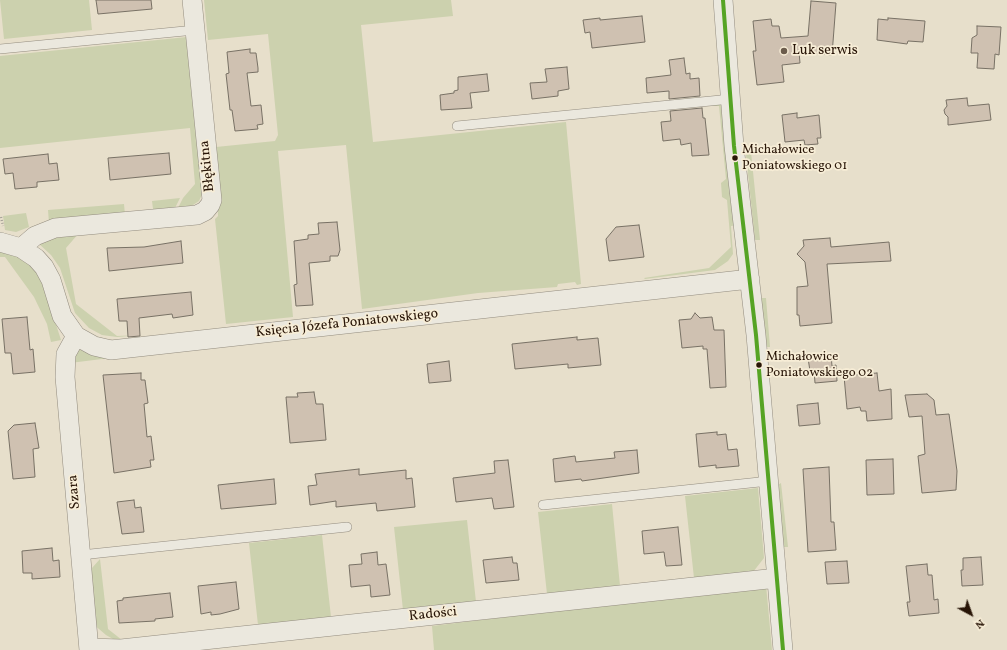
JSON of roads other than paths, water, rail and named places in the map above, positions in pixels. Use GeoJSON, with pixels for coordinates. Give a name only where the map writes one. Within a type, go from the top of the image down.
{"type":"FeatureCollection","features":[{"type":"Feature","properties":{"kind":"street","name":"Błękitna"},"geometry":{"type":"LineString","coordinates":[[21,248],[35,236],[55,228],[197,215],[205,211],[210,206],[212,200],[192,0]]}},
{"type":"Feature","properties":{"kind":"street"},"geometry":{"type":"LineString","coordinates":[[723,0],[730,99],[742,222],[750,279],[783,650]]}},
{"type":"Feature","properties":{"kind":"street","name":"Księcia Józefa Poniatowskiego"},"geometry":{"type":"LineString","coordinates":[[0,242],[21,248],[36,258],[51,280],[62,316],[76,336],[100,348],[121,350],[750,279]]}},
{"type":"Feature","properties":{"kind":"street","name":"Szara"},"geometry":{"type":"LineString","coordinates":[[76,336],[66,351],[65,372],[89,649]]}},
{"type":"Feature","properties":{"kind":"street","name":"Radości"},"geometry":{"type":"LineString","coordinates":[[89,649],[121,649],[777,578]]}},
{"type":"Feature","properties":{"kind":"lane"},"geometry":{"type":"LineString","coordinates":[[0,48],[195,30]]}},
{"type":"Feature","properties":{"kind":"lane"},"geometry":{"type":"LineString","coordinates":[[457,126],[730,99]]}},
{"type":"Feature","properties":{"kind":"lane"},"geometry":{"type":"LineString","coordinates":[[543,505],[768,481]]}},
{"type":"Feature","properties":{"kind":"lane"},"geometry":{"type":"LineString","coordinates":[[81,555],[347,527]]}},
{"type":"Feature","properties":{"kind":"place","name":"Luk serwis"},"geometry":{"type":"Point","coordinates":[784,51]}},
{"type":"Feature","properties":{"kind":"place","name":"Michałowice Poniatowskiego 01"},"geometry":{"type":"Point","coordinates":[735,158]}},
{"type":"Feature","properties":{"kind":"place","name":"Michałowice Poniatowskiego 02"},"geometry":{"type":"Point","coordinates":[759,365]}}]}
